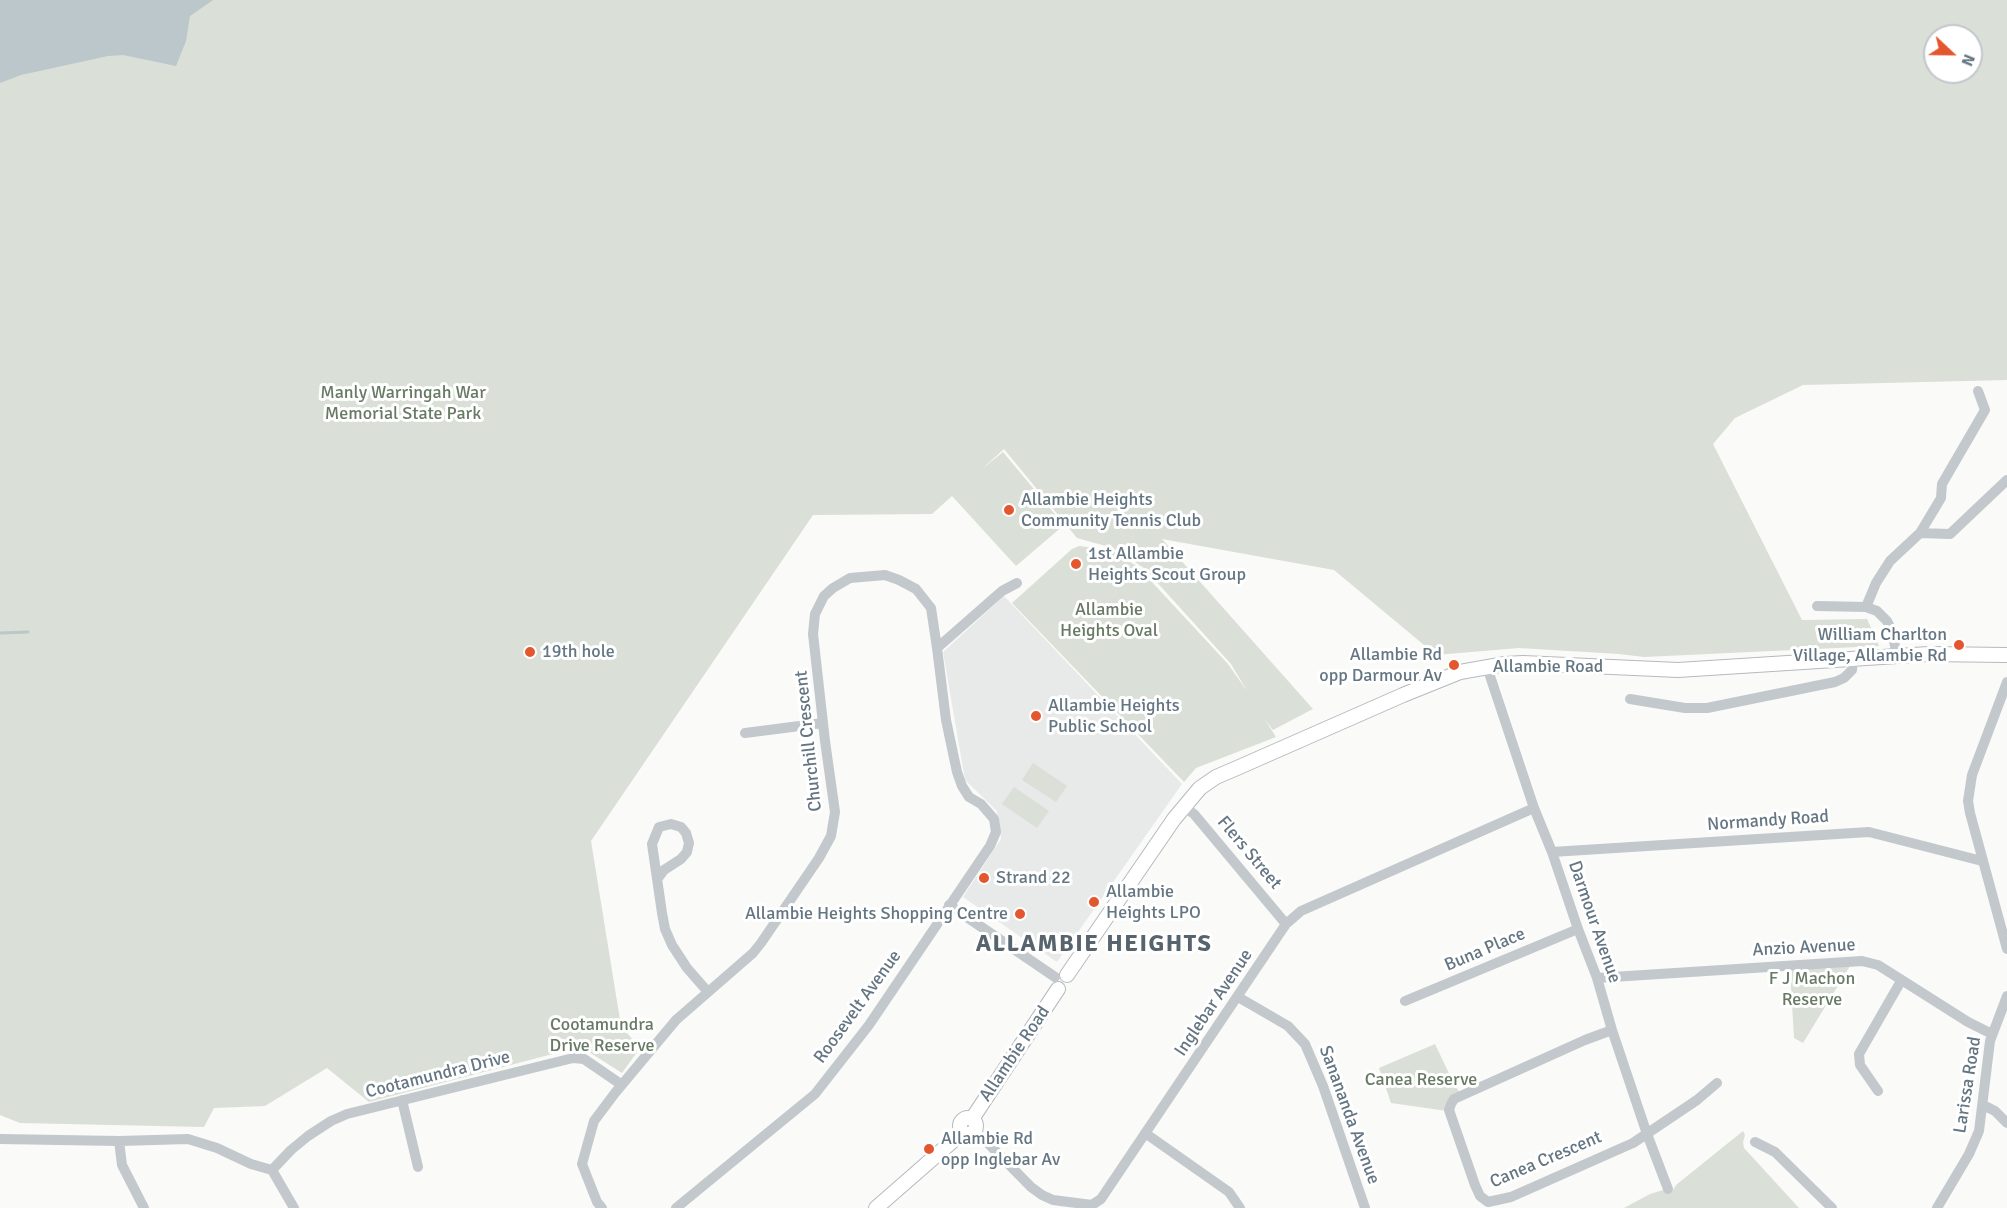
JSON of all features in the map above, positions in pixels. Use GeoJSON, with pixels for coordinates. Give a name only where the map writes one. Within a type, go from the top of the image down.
{"type":"FeatureCollection","features":[{"type":"Feature","properties":{"kind":"main road","name":"Allambie Road"},"geometry":{"type":"LineString","coordinates":[[876,1208],[970,1127],[1060,980],[1184,806],[1206,784],[1237,768],[1440,678],[1486,667],[1523,663],[1686,670],[1955,653],[2007,655]]}},
{"type":"Feature","properties":{"kind":"street"},"geometry":{"type":"LineString","coordinates":[[1866,607],[1876,582],[1890,561],[1920,533],[1941,498],[1942,484],[1985,410],[1978,391]]}},
{"type":"Feature","properties":{"kind":"street"},"geometry":{"type":"LineString","coordinates":[[1920,533],[1950,534],[2007,480]]}},
{"type":"Feature","properties":{"kind":"street","name":"Churchill Crescent"},"geometry":{"type":"LineString","coordinates":[[602,1208],[597,1202],[582,1164],[594,1121],[676,1020],[761,944],[819,858],[831,836],[835,812],[813,634],[815,614],[824,596],[832,588],[850,578],[885,575],[915,589],[931,608],[937,648]]}},
{"type":"Feature","properties":{"kind":"street"},"geometry":{"type":"LineString","coordinates":[[937,648],[1002,591],[1017,583]]}},
{"type":"Feature","properties":{"kind":"street"},"geometry":{"type":"LineString","coordinates":[[1817,606],[1866,607],[1877,611],[1887,621],[1898,656]]}},
{"type":"Feature","properties":{"kind":"street","name":"Roosevelt Avenue"},"geometry":{"type":"LineString","coordinates":[[676,1208],[815,1094],[869,1025],[990,846],[996,832],[994,819],[981,804],[969,797],[957,772],[946,720],[937,648]]}},
{"type":"Feature","properties":{"kind":"street"},"geometry":{"type":"LineString","coordinates":[[1630,699],[1685,708],[1707,708],[1835,682],[1844,678],[1852,670],[1853,659]]}},
{"type":"Feature","properties":{"kind":"street","name":"Darmour Avenue"},"geometry":{"type":"LineString","coordinates":[[1486,667],[1534,808],[1598,978],[1612,1030],[1668,1189]]}},
{"type":"Feature","properties":{"kind":"street"},"geometry":{"type":"LineString","coordinates":[[2007,682],[1968,788],[1970,813],[2007,950]]}},
{"type":"Feature","properties":{"kind":"street"},"geometry":{"type":"LineString","coordinates":[[746,733],[823,723]]}},
{"type":"Feature","properties":{"kind":"street","name":"Flers Street"},"geometry":{"type":"LineString","coordinates":[[1184,806],[1194,814],[1286,924]]}},
{"type":"Feature","properties":{"kind":"street","name":"Inglebar Avenue"},"geometry":{"type":"LineString","coordinates":[[970,1127],[1042,1195],[1053,1200],[1092,1204],[1101,1199],[1286,924],[1300,910],[1534,808]]}},
{"type":"Feature","properties":{"kind":"street"},"geometry":{"type":"LineString","coordinates":[[658,878],[664,870],[681,859],[687,852],[689,843],[681,827],[671,824],[659,827],[652,844],[664,921],[672,945],[687,968],[708,992]]}},
{"type":"Feature","properties":{"kind":"street","name":"Normandy Road"},"geometry":{"type":"LineString","coordinates":[[1552,852],[1869,832],[1982,861]]}},
{"type":"Feature","properties":{"kind":"street"},"geometry":{"type":"LineString","coordinates":[[949,905],[1060,980]]}},
{"type":"Feature","properties":{"kind":"street","name":"Buna Place"},"geometry":{"type":"LineString","coordinates":[[1405,1001],[1578,929]]}},
{"type":"Feature","properties":{"kind":"street","name":"Anzio Avenue"},"geometry":{"type":"LineString","coordinates":[[1598,978],[1862,960],[1878,965],[1968,1022],[1992,1034]]}},
{"type":"Feature","properties":{"kind":"street"},"geometry":{"type":"LineString","coordinates":[[1878,1092],[1860,1065],[1859,1054],[1901,981]]}},
{"type":"Feature","properties":{"kind":"street","name":"Larissa Road"},"geometry":{"type":"LineString","coordinates":[[1937,1208],[1975,1143],[1983,1105],[1988,1051],[2007,996]]}},
{"type":"Feature","properties":{"kind":"street","name":"Sanananda Avenue"},"geometry":{"type":"LineString","coordinates":[[1238,998],[1267,1012],[1288,1026],[1305,1044],[1323,1086],[1365,1208]]}},
{"type":"Feature","properties":{"kind":"street","name":"Canea Crescent"},"geometry":{"type":"LineString","coordinates":[[1612,1030],[1454,1099],[1449,1110],[1475,1185],[1480,1196],[1488,1202],[1510,1197],[1633,1143],[1647,1134]]}},
{"type":"Feature","properties":{"kind":"street","name":"Cootamundra Drive"},"geometry":{"type":"LineString","coordinates":[[272,1170],[291,1150],[331,1121],[347,1114],[573,1058],[584,1059],[622,1085]]}},
{"type":"Feature","properties":{"kind":"street"},"geometry":{"type":"LineString","coordinates":[[1647,1134],[1697,1100],[1717,1083]]}},
{"type":"Feature","properties":{"kind":"street"},"geometry":{"type":"LineString","coordinates":[[402,1100],[418,1167]]}},
{"type":"Feature","properties":{"kind":"street"},"geometry":{"type":"LineString","coordinates":[[1983,1105],[1995,1111],[2007,1123]]}},
{"type":"Feature","properties":{"kind":"street"},"geometry":{"type":"LineString","coordinates":[[1145,1133],[1229,1192],[1240,1208]]}},
{"type":"Feature","properties":{"kind":"street"},"geometry":{"type":"LineString","coordinates":[[0,1139],[119,1141],[188,1139],[272,1170],[294,1208]]}},
{"type":"Feature","properties":{"kind":"street"},"geometry":{"type":"LineString","coordinates":[[119,1141],[122,1165],[144,1208]]}},
{"type":"Feature","properties":{"kind":"street"},"geometry":{"type":"LineString","coordinates":[[1755,1142],[1775,1152],[1832,1208]]}},
{"type":"Feature","properties":{"kind":"shaded area"},"geometry":{"type":"Polygon","coordinates":[[[0,0],[213,0],[190,16],[186,41],[176,66],[123,55],[108,56],[21,75],[0,83],[0,0]]]}},
{"type":"Feature","properties":{"kind":"shaded area","name":"Allambie Heights Public School"},"geometry":{"type":"Polygon","coordinates":[[[1004,596],[1182,784],[1057,962],[963,897],[1001,839],[997,811],[965,780],[943,652],[1004,596]]]}},
{"type":"Feature","properties":{"kind":"green space","name":"Manly Warringah War Memorial State Park"},"geometry":{"type":"Polygon","coordinates":[[[0,0],[2007,0],[2007,380],[1803,385],[1735,418],[1713,444],[1802,620],[1867,619],[1879,646],[1644,657],[1519,648],[1436,655],[1334,570],[1162,539],[1313,709],[1273,730],[1264,718],[1276,737],[1196,768],[1184,782],[1012,603],[1072,549],[1079,546],[1112,550],[1138,567],[1228,664],[1247,691],[1231,664],[1144,568],[1113,548],[1077,538],[1004,449],[981,470],[1003,452],[1064,525],[1016,566],[952,496],[932,514],[813,515],[591,841],[621,1026],[640,1048],[622,1073],[589,1052],[568,1050],[369,1102],[327,1068],[265,1106],[214,1108],[204,1127],[20,1123],[0,1115],[0,0]]]}},
{"type":"Feature","properties":{"kind":"green space"},"geometry":{"type":"Polygon","coordinates":[[[1033,763],[1067,786],[1056,802],[1022,780],[1033,763]]]}},
{"type":"Feature","properties":{"kind":"green space"},"geometry":{"type":"Polygon","coordinates":[[[1014,787],[1049,811],[1037,828],[1002,804],[1014,787]]]}},
{"type":"Feature","properties":{"kind":"green space","name":"F J Machon Reserve"},"geometry":{"type":"Polygon","coordinates":[[[1850,966],[1803,1043],[1794,1038],[1790,970],[1850,966]]]}},
{"type":"Feature","properties":{"kind":"green space","name":"Canea Reserve"},"geometry":{"type":"Polygon","coordinates":[[[1435,1044],[1459,1091],[1447,1111],[1391,1103],[1379,1068],[1435,1044]]]}},
{"type":"Feature","properties":{"kind":"green space"},"geometry":{"type":"Polygon","coordinates":[[[1743,1131],[1744,1148],[1799,1208],[1624,1208],[1650,1194],[1663,1190],[1669,1194],[1676,1185],[1743,1131]]]}},
{"type":"Feature","properties":{"kind":"waterway"},"geometry":{"type":"LineString","coordinates":[[0,633],[28,632]]}},
{"type":"Feature","properties":{"kind":"place","name":"Allambie Heights Community Tennis Club"},"geometry":{"type":"Point","coordinates":[1009,510]}},
{"type":"Feature","properties":{"kind":"place","name":"1st Allambie Heights Scout Group"},"geometry":{"type":"Point","coordinates":[1076,564]}},
{"type":"Feature","properties":{"kind":"place","name":"William Charlton Village, Allambie Rd"},"geometry":{"type":"Point","coordinates":[1959,645]}},
{"type":"Feature","properties":{"kind":"place","name":"19th hole"},"geometry":{"type":"Point","coordinates":[530,652]}},
{"type":"Feature","properties":{"kind":"place","name":"Allambie Rd opp Darmour Av"},"geometry":{"type":"Point","coordinates":[1454,665]}},
{"type":"Feature","properties":{"kind":"place","name":"Allambie Heights Public School"},"geometry":{"type":"Point","coordinates":[1036,716]}},
{"type":"Feature","properties":{"kind":"place","name":"Strand 22"},"geometry":{"type":"Point","coordinates":[984,878]}},
{"type":"Feature","properties":{"kind":"place","name":"Allambie Heights LPO"},"geometry":{"type":"Point","coordinates":[1094,902]}},
{"type":"Feature","properties":{"kind":"place","name":"Allambie Heights Shopping Centre"},"geometry":{"type":"Point","coordinates":[1020,914]}},
{"type":"Feature","properties":{"kind":"place","name":"Allambie Rd opp Inglebar Av"},"geometry":{"type":"Point","coordinates":[929,1149]}},
{"type":"Feature","properties":{"kind":"district","name":"ALLAMBIE HEIGHTS"},"geometry":{"type":"Point","coordinates":[1094,945]}},
{"type":"Feature","properties":{"kind":"park label","name":"Allambie Heights Oval"},"geometry":{"type":"Point","coordinates":[1109,620]}},
{"type":"Feature","properties":{"kind":"park label","name":"Cootamundra Drive Reserve"},"geometry":{"type":"Point","coordinates":[602,1035]}}]}
